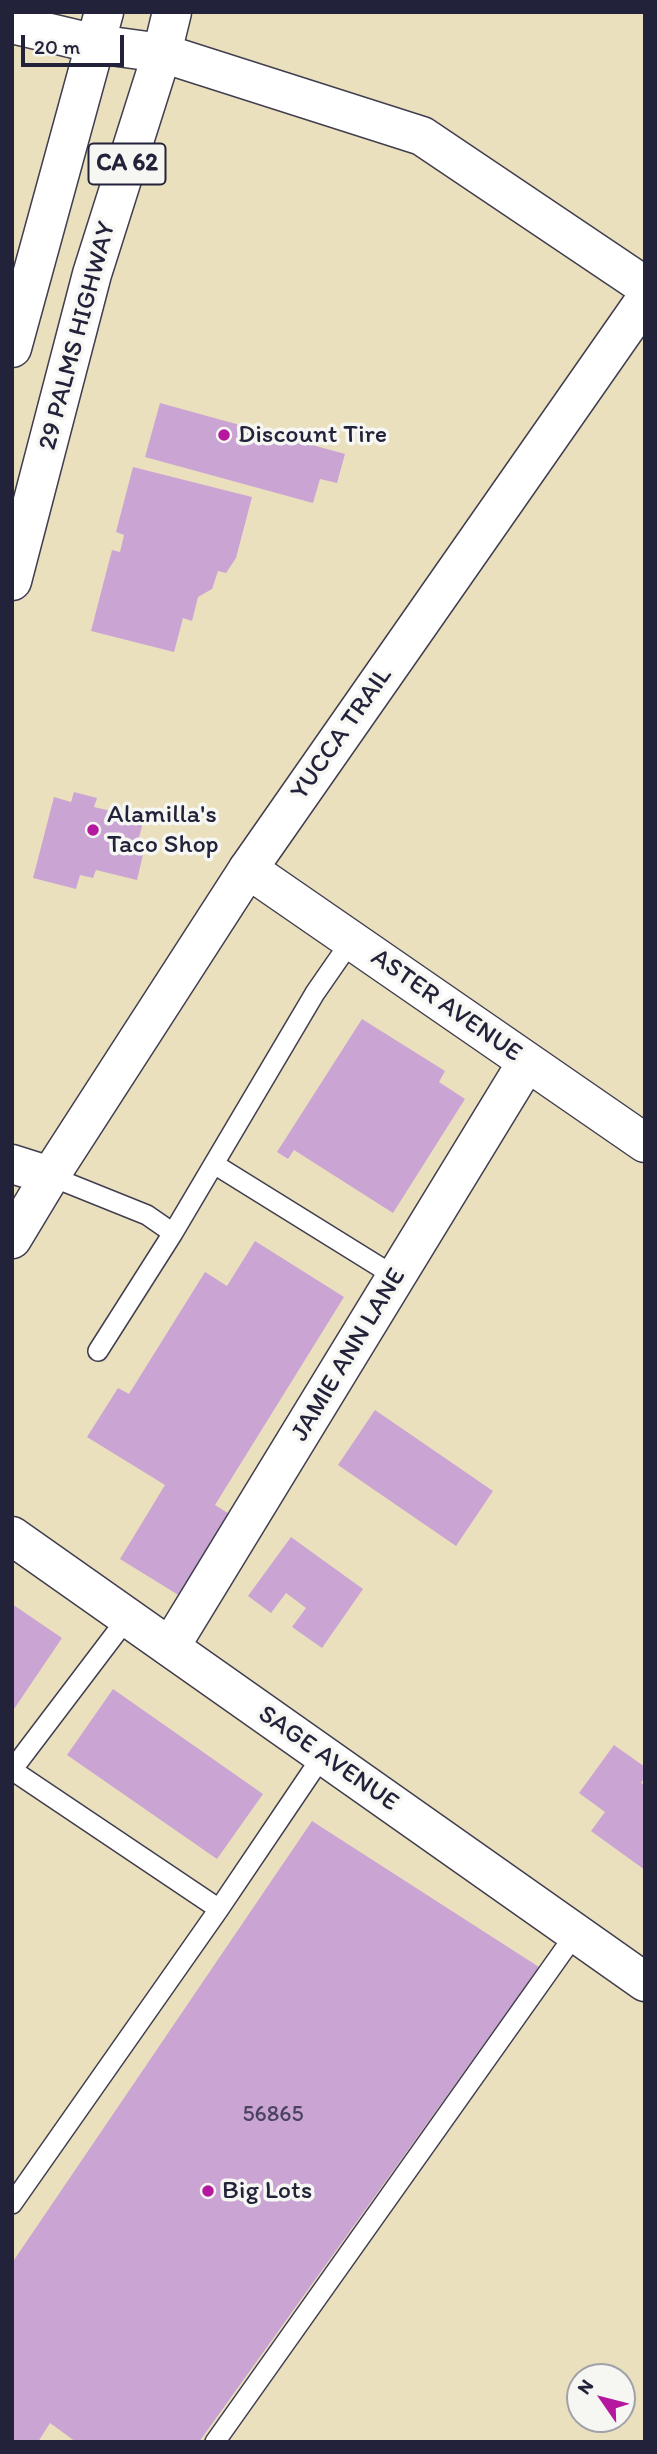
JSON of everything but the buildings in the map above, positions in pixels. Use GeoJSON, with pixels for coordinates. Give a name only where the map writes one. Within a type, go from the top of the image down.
{"type":"FeatureCollection","features":[{"type":"Feature","properties":{"kind":"street","name":"29 PALMS HIGHWAY"},"geometry":{"type":"LineString","coordinates":[[12,581],[92,274],[162,53],[172,12]]}},
{"type":"Feature","properties":{"kind":"street"},"geometry":{"type":"LineString","coordinates":[[12,24],[100,28],[162,53],[422,136],[645,286]]}},
{"type":"Feature","properties":{"kind":"street","name":"CA 62"},"geometry":{"type":"LineString","coordinates":[[12,348],[100,28]]}},
{"type":"Feature","properties":{"kind":"street","name":"YUCCA TRAIL"},"geometry":{"type":"LineString","coordinates":[[50,1176],[248,869],[645,300]]}},
{"type":"Feature","properties":{"kind":"street","name":"ASTER AVENUE"},"geometry":{"type":"LineString","coordinates":[[248,869],[645,1143]]}},
{"type":"Feature","properties":{"kind":"street","name":"JAMIE ANN LANE"},"geometry":{"type":"LineString","coordinates":[[170,1647],[527,1062]]}},
{"type":"Feature","properties":{"kind":"street"},"geometry":{"type":"LineString","coordinates":[[12,1164],[50,1176],[12,1239]]}},
{"type":"Feature","properties":{"kind":"street","name":"SAGE AVENUE"},"geometry":{"type":"LineString","coordinates":[[12,1536],[645,1982]]}},
{"type":"Feature","properties":{"kind":"lane"},"geometry":{"type":"LineString","coordinates":[[98,1350],[173,1233],[315,993],[351,941]]}},
{"type":"Feature","properties":{"kind":"lane"},"geometry":{"type":"LineString","coordinates":[[214,1164],[396,1277]]}},
{"type":"Feature","properties":{"kind":"lane"},"geometry":{"type":"LineString","coordinates":[[50,1176],[147,1215],[173,1233]]}},
{"type":"Feature","properties":{"kind":"lane"},"geometry":{"type":"LineString","coordinates":[[128,1617],[12,1770],[219,1909]]}},
{"type":"Feature","properties":{"kind":"lane"},"geometry":{"type":"LineString","coordinates":[[12,2204],[219,1909],[323,1755]]}},
{"type":"Feature","properties":{"kind":"lane"},"geometry":{"type":"LineString","coordinates":[[215,2442],[576,1933]]}},
{"type":"Feature","properties":{"kind":"place","name":"Discount Tire"},"geometry":{"type":"Point","coordinates":[224,435]}},
{"type":"Feature","properties":{"kind":"place","name":"Alamilla's Taco Shop"},"geometry":{"type":"Point","coordinates":[93,830]}},
{"type":"Feature","properties":{"kind":"place","name":"Big Lots"},"geometry":{"type":"Point","coordinates":[208,2191]}}]}
